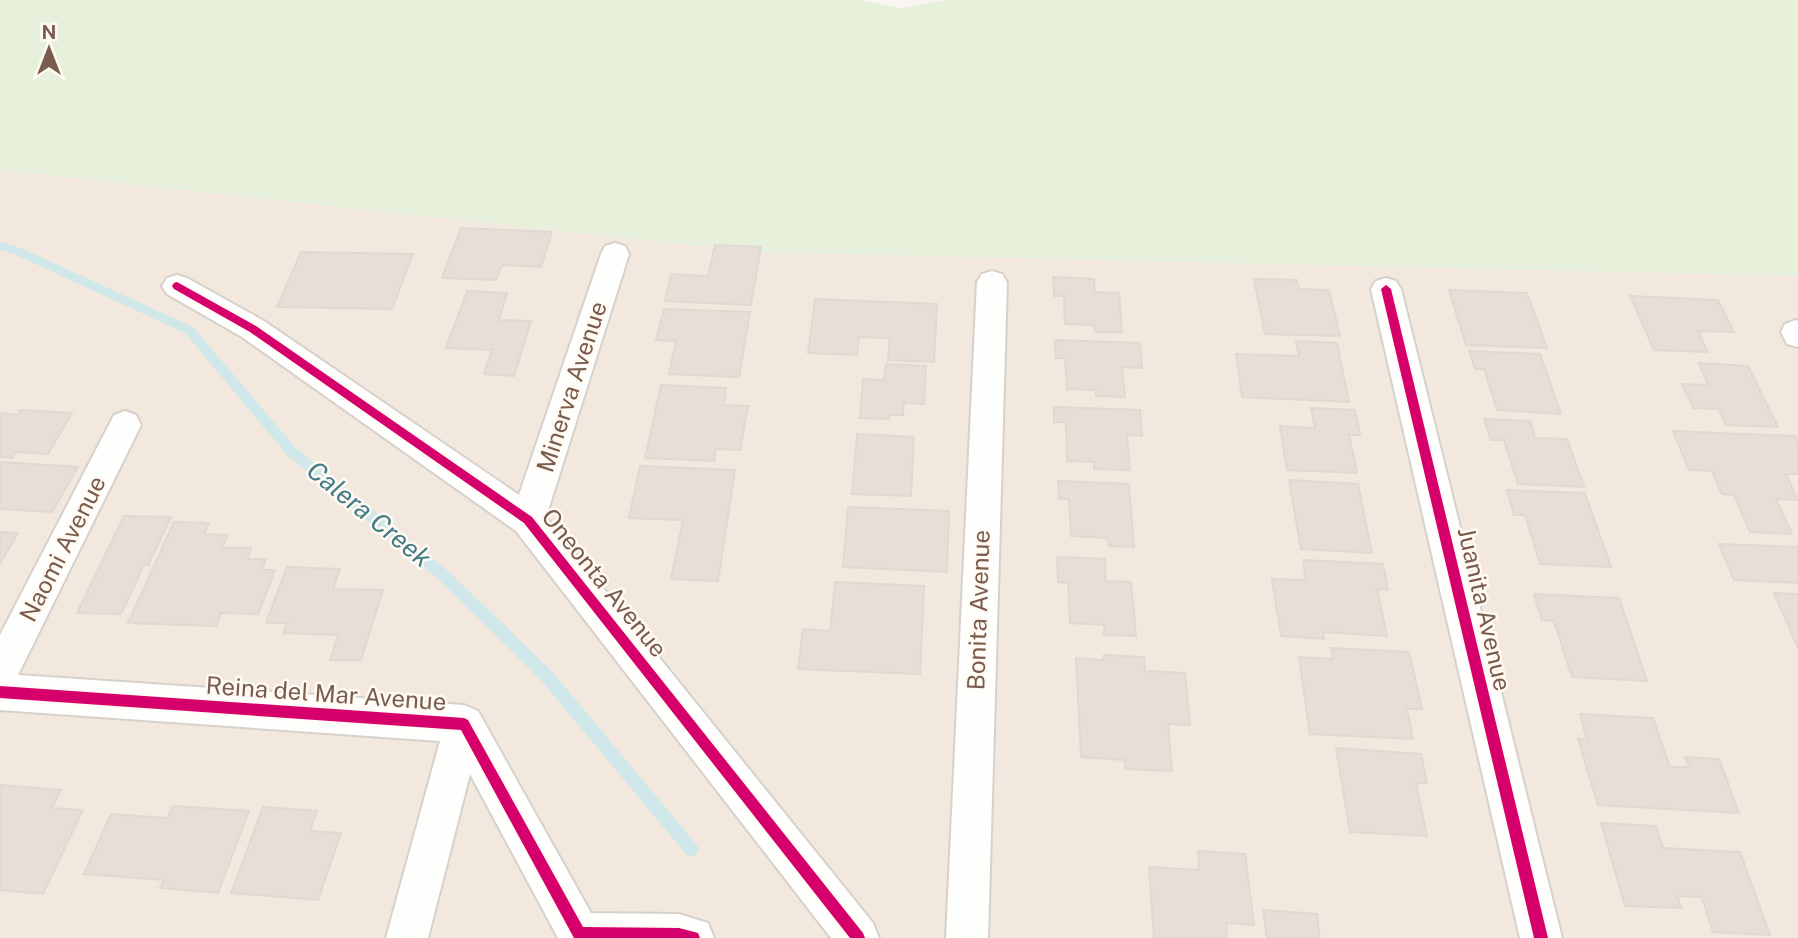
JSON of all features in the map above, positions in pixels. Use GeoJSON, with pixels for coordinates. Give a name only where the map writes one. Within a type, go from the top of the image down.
{"type":"FeatureCollection","features":[{"type":"Feature","properties":{"kind":"street","name":"Minerva Avenue"},"geometry":{"type":"LineString","coordinates":[[528,520],[615,254]]}},
{"type":"Feature","properties":{"kind":"street","name":"Bonita Avenue"},"geometry":{"type":"LineString","coordinates":[[967,938],[992,282]]}},
{"type":"Feature","properties":{"kind":"street","name":"Oneonta Avenue"},"geometry":{"type":"LineString","coordinates":[[177,286],[253,329],[528,520],[858,938]]}},
{"type":"Feature","properties":{"kind":"street","name":"Juanita Avenue"},"geometry":{"type":"LineString","coordinates":[[1385,289],[1541,938]]}},
{"type":"Feature","properties":{"kind":"street","name":"Naomi Avenue"},"geometry":{"type":"LineString","coordinates":[[0,673],[125,425]]}},
{"type":"Feature","properties":{"kind":"street","name":"Reina del Mar Avenue"},"geometry":{"type":"LineString","coordinates":[[0,692],[464,724],[580,936],[679,935],[693,938]]}},
{"type":"Feature","properties":{"kind":"street"},"geometry":{"type":"LineString","coordinates":[[407,938],[464,724]]}},
{"type":"Feature","properties":{"kind":"shaded area"},"geometry":{"type":"Polygon","coordinates":[[[0,170],[752,252],[1798,276],[1798,938],[0,938],[0,170]]]}},
{"type":"Feature","properties":{"kind":"green space"},"geometry":{"type":"Polygon","coordinates":[[[0,0],[860,0],[901,8],[945,0],[1798,0],[1798,276],[752,252],[0,170],[0,0]]]}},
{"type":"Feature","properties":{"kind":"building"},"geometry":{"type":"Polygon","coordinates":[[[461,228],[552,232],[541,267],[502,265],[496,280],[442,278],[461,228]]]}},
{"type":"Feature","properties":{"kind":"building"},"geometry":{"type":"Polygon","coordinates":[[[715,245],[761,247],[751,305],[665,301],[671,274],[708,276],[715,245]]]}},
{"type":"Feature","properties":{"kind":"building"},"geometry":{"type":"Polygon","coordinates":[[[301,252],[413,254],[392,309],[277,307],[301,252]]]}},
{"type":"Feature","properties":{"kind":"building"},"geometry":{"type":"Polygon","coordinates":[[[1053,277],[1094,279],[1095,292],[1119,293],[1122,332],[1095,332],[1094,325],[1065,324],[1064,296],[1054,296],[1053,277]]]}},
{"type":"Feature","properties":{"kind":"building"},"geometry":{"type":"Polygon","coordinates":[[[1254,279],[1297,280],[1299,289],[1329,290],[1340,336],[1265,334],[1254,279]]]}},
{"type":"Feature","properties":{"kind":"building"},"geometry":{"type":"Polygon","coordinates":[[[1449,290],[1527,293],[1547,348],[1466,345],[1449,290]]]}},
{"type":"Feature","properties":{"kind":"building"},"geometry":{"type":"Polygon","coordinates":[[[467,291],[507,293],[499,320],[531,321],[514,376],[484,374],[492,350],[446,348],[467,291]]]}},
{"type":"Feature","properties":{"kind":"building"},"geometry":{"type":"Polygon","coordinates":[[[1630,296],[1718,300],[1734,332],[1698,331],[1708,352],[1654,350],[1630,296]]]}},
{"type":"Feature","properties":{"kind":"building"},"geometry":{"type":"Polygon","coordinates":[[[815,299],[937,304],[934,362],[888,360],[890,338],[859,337],[857,355],[808,353],[815,299]]]}},
{"type":"Feature","properties":{"kind":"building"},"geometry":{"type":"Polygon","coordinates":[[[664,309],[750,312],[739,377],[669,374],[676,341],[656,340],[664,309]]]}},
{"type":"Feature","properties":{"kind":"building"},"geometry":{"type":"Polygon","coordinates":[[[1055,340],[1140,343],[1142,368],[1122,367],[1125,397],[1096,396],[1096,390],[1067,389],[1065,358],[1056,358],[1055,340]]]}},
{"type":"Feature","properties":{"kind":"building"},"geometry":{"type":"Polygon","coordinates":[[[1296,341],[1337,343],[1349,402],[1242,397],[1236,354],[1299,356],[1296,341]]]}},
{"type":"Feature","properties":{"kind":"building"},"geometry":{"type":"Polygon","coordinates":[[[1469,351],[1540,354],[1561,414],[1497,410],[1484,369],[1475,369],[1469,351]]]}},
{"type":"Feature","properties":{"kind":"building"},"geometry":{"type":"Polygon","coordinates":[[[1699,363],[1748,366],[1778,427],[1726,425],[1719,409],[1693,408],[1682,384],[1708,385],[1699,363]]]}},
{"type":"Feature","properties":{"kind":"building"},"geometry":{"type":"Polygon","coordinates":[[[886,364],[926,366],[924,404],[904,403],[903,415],[890,415],[889,419],[860,418],[863,379],[884,380],[886,364]]]}},
{"type":"Feature","properties":{"kind":"building"},"geometry":{"type":"Polygon","coordinates":[[[661,385],[726,388],[724,405],[748,406],[740,450],[716,449],[714,461],[645,458],[661,385]]]}},
{"type":"Feature","properties":{"kind":"building"},"geometry":{"type":"Polygon","coordinates":[[[1054,407],[1140,410],[1142,436],[1127,435],[1130,470],[1094,469],[1094,462],[1067,461],[1066,422],[1054,422],[1054,407]]]}},
{"type":"Feature","properties":{"kind":"building"},"geometry":{"type":"Polygon","coordinates":[[[1311,408],[1355,410],[1360,435],[1349,435],[1357,473],[1287,470],[1280,426],[1315,428],[1311,408]]]}},
{"type":"Feature","properties":{"kind":"building"},"geometry":{"type":"Polygon","coordinates":[[[20,410],[72,413],[48,454],[15,452],[12,458],[0,457],[0,413],[18,415],[20,410]]]}},
{"type":"Feature","properties":{"kind":"building"},"geometry":{"type":"Polygon","coordinates":[[[1484,419],[1530,421],[1535,438],[1567,439],[1584,487],[1518,484],[1504,440],[1491,440],[1484,419]]]}},
{"type":"Feature","properties":{"kind":"building"},"geometry":{"type":"Polygon","coordinates":[[[1673,431],[1795,436],[1798,442],[1798,474],[1786,474],[1798,500],[1776,499],[1792,534],[1750,532],[1734,495],[1722,494],[1712,471],[1689,470],[1673,431]]]}},
{"type":"Feature","properties":{"kind":"building"},"geometry":{"type":"Polygon","coordinates":[[[857,434],[914,437],[911,496],[852,494],[857,434]]]}},
{"type":"Feature","properties":{"kind":"building"},"geometry":{"type":"Polygon","coordinates":[[[0,462],[78,467],[52,512],[0,509],[0,462]]]}},
{"type":"Feature","properties":{"kind":"building"},"geometry":{"type":"Polygon","coordinates":[[[640,466],[735,470],[718,581],[671,579],[683,520],[629,518],[640,466]]]}},
{"type":"Feature","properties":{"kind":"building"},"geometry":{"type":"Polygon","coordinates":[[[1289,480],[1358,484],[1372,553],[1301,549],[1289,480]]]}},
{"type":"Feature","properties":{"kind":"building"},"geometry":{"type":"Polygon","coordinates":[[[1058,481],[1129,484],[1134,547],[1109,546],[1108,538],[1071,536],[1069,499],[1059,499],[1058,481]]]}},
{"type":"Feature","properties":{"kind":"building"},"geometry":{"type":"Polygon","coordinates":[[[1507,490],[1585,493],[1611,567],[1540,564],[1525,515],[1514,515],[1507,490]]]}},
{"type":"Feature","properties":{"kind":"building"},"geometry":{"type":"Polygon","coordinates":[[[848,507],[949,511],[947,572],[843,567],[848,507]]]}},
{"type":"Feature","properties":{"kind":"building"},"geometry":{"type":"Polygon","coordinates":[[[124,516],[171,517],[121,614],[77,613],[124,516]]]}},
{"type":"Feature","properties":{"kind":"building"},"geometry":{"type":"Polygon","coordinates":[[[174,522],[209,523],[204,534],[228,535],[222,548],[251,548],[248,559],[266,559],[262,570],[275,570],[258,614],[221,613],[216,626],[128,623],[174,522]]]}},
{"type":"Feature","properties":{"kind":"building"},"geometry":{"type":"Polygon","coordinates":[[[0,532],[18,533],[0,564],[0,532]]]}},
{"type":"Feature","properties":{"kind":"building"},"geometry":{"type":"Polygon","coordinates":[[[1719,544],[1798,547],[1798,583],[1734,580],[1719,544]]]}},
{"type":"Feature","properties":{"kind":"building"},"geometry":{"type":"Polygon","coordinates":[[[1057,557],[1105,559],[1106,581],[1131,582],[1136,636],[1104,635],[1104,625],[1070,623],[1068,583],[1058,582],[1057,557]]]}},
{"type":"Feature","properties":{"kind":"building"},"geometry":{"type":"Polygon","coordinates":[[[1303,560],[1383,564],[1388,590],[1377,589],[1387,636],[1323,632],[1324,639],[1281,636],[1272,579],[1306,580],[1303,560]]]}},
{"type":"Feature","properties":{"kind":"building"},"geometry":{"type":"Polygon","coordinates":[[[287,567],[340,569],[333,589],[383,590],[361,660],[330,660],[338,635],[283,633],[287,623],[266,623],[287,567]]]}},
{"type":"Feature","properties":{"kind":"building"},"geometry":{"type":"Polygon","coordinates":[[[835,582],[924,586],[920,674],[798,669],[803,629],[830,631],[835,582]]]}},
{"type":"Feature","properties":{"kind":"building"},"geometry":{"type":"Polygon","coordinates":[[[1774,593],[1798,594],[1798,648],[1774,593]]]}},
{"type":"Feature","properties":{"kind":"building"},"geometry":{"type":"Polygon","coordinates":[[[1534,594],[1619,598],[1647,681],[1572,677],[1554,621],[1542,620],[1534,594]]]}},
{"type":"Feature","properties":{"kind":"building"},"geometry":{"type":"Polygon","coordinates":[[[1331,648],[1409,652],[1422,709],[1407,709],[1413,739],[1310,734],[1299,657],[1333,659],[1331,648]]]}},
{"type":"Feature","properties":{"kind":"building"},"geometry":{"type":"Polygon","coordinates":[[[1104,655],[1144,657],[1145,671],[1185,673],[1190,725],[1168,724],[1172,771],[1125,769],[1125,760],[1081,757],[1076,658],[1104,660],[1104,655]]]}},
{"type":"Feature","properties":{"kind":"building"},"geometry":{"type":"Polygon","coordinates":[[[1580,714],[1653,718],[1670,767],[1689,767],[1685,757],[1719,759],[1739,813],[1598,805],[1578,739],[1587,740],[1580,714]]]}},
{"type":"Feature","properties":{"kind":"building"},"geometry":{"type":"Polygon","coordinates":[[[1336,748],[1421,754],[1427,783],[1416,783],[1427,836],[1350,832],[1336,748]]]}},
{"type":"Feature","properties":{"kind":"building"},"geometry":{"type":"Polygon","coordinates":[[[0,785],[61,790],[52,808],[83,810],[43,894],[0,890],[0,785]]]}},
{"type":"Feature","properties":{"kind":"building"},"geometry":{"type":"Polygon","coordinates":[[[173,806],[249,811],[218,893],[160,888],[164,880],[84,874],[111,814],[167,818],[173,806]]]}},
{"type":"Feature","properties":{"kind":"building"},"geometry":{"type":"Polygon","coordinates":[[[263,807],[317,811],[310,831],[341,833],[318,900],[231,893],[263,807]]]}},
{"type":"Feature","properties":{"kind":"building"},"geometry":{"type":"Polygon","coordinates":[[[1601,823],[1656,826],[1663,848],[1740,852],[1770,935],[1713,932],[1702,897],[1677,896],[1681,908],[1625,906],[1601,823]]]}},
{"type":"Feature","properties":{"kind":"building"},"geometry":{"type":"Polygon","coordinates":[[[1198,851],[1245,854],[1254,925],[1226,923],[1227,938],[1154,938],[1149,867],[1199,870],[1198,851]]]}},
{"type":"Feature","properties":{"kind":"building"},"geometry":{"type":"Polygon","coordinates":[[[1263,910],[1317,914],[1320,938],[1267,938],[1263,910]]]}},
{"type":"Feature","properties":{"kind":"waterway","name":"Calera Creek"},"geometry":{"type":"LineString","coordinates":[[0,246],[17,251],[189,330],[292,452],[442,574],[545,674],[691,849]]}},
{"type":"Feature","properties":{"kind":"cycle path"},"geometry":{"type":"LineString","coordinates":[[177,286],[253,329],[528,520],[858,938]]}},
{"type":"Feature","properties":{"kind":"cycle path"},"geometry":{"type":"LineString","coordinates":[[1386,289],[1541,938]]}},
{"type":"Feature","properties":{"kind":"cycle path"},"geometry":{"type":"LineString","coordinates":[[0,692],[464,724],[579,934],[679,935],[693,938]]}}]}
